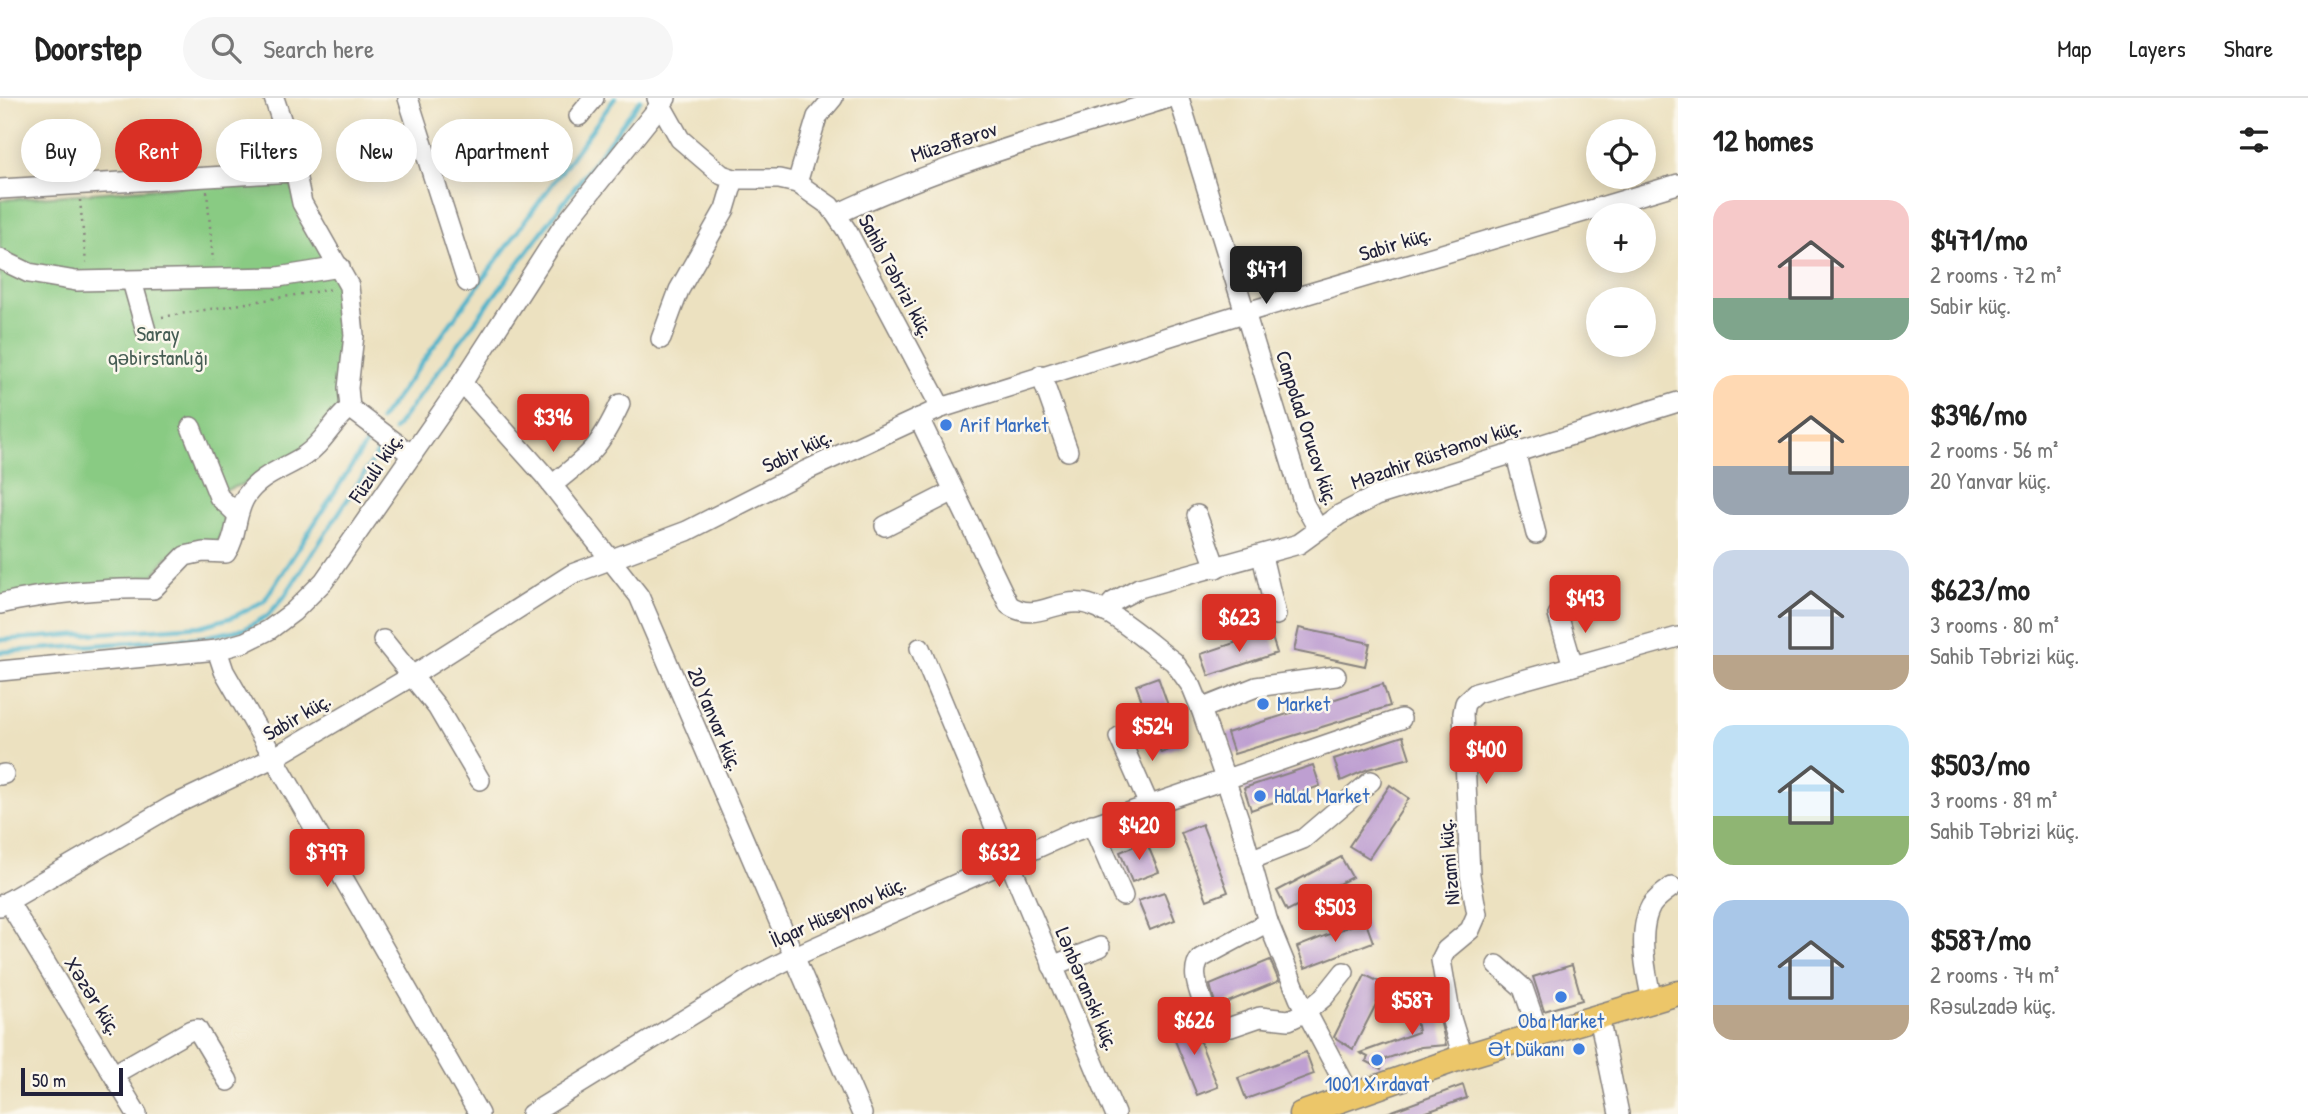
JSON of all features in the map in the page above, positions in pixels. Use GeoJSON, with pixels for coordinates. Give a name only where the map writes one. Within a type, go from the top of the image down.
{"type":"FeatureCollection","features":[{"type":"Feature","properties":{"kind":"main road"},"geometry":{"type":"LineString","coordinates":[[1301,1114],[1463,1057],[1678,993]]}},
{"type":"Feature","properties":{"kind":"street"},"geometry":{"type":"LineString","coordinates":[[274,98],[281,119]]}},
{"type":"Feature","properties":{"kind":"street"},"geometry":{"type":"LineString","coordinates":[[408,98],[467,282]]}},
{"type":"Feature","properties":{"kind":"street"},"geometry":{"type":"LineString","coordinates":[[579,116],[594,98]]}},
{"type":"Feature","properties":{"kind":"street"},"geometry":{"type":"LineString","coordinates":[[661,100],[680,139],[711,167],[734,180],[779,179],[797,183],[817,117],[832,98]]}},
{"type":"Feature","properties":{"kind":"street","name":"Müzəffərov"},"geometry":{"type":"LineString","coordinates":[[837,214],[898,185],[941,169],[1169,98]]}},
{"type":"Feature","properties":{"kind":"street","name":"Canpolad Orucov küç."},"geometry":{"type":"LineString","coordinates":[[1179,98],[1304,504],[1318,529]]}},
{"type":"Feature","properties":{"kind":"street","name":"Füzuli küç."},"geometry":{"type":"LineString","coordinates":[[0,671],[217,649],[245,642],[293,612],[324,581],[462,383],[562,228],[661,100]]}},
{"type":"Feature","properties":{"kind":"street"},"geometry":{"type":"LineString","coordinates":[[0,189],[216,178]]}},
{"type":"Feature","properties":{"kind":"street"},"geometry":{"type":"LineString","coordinates":[[661,339],[679,290],[725,209],[734,180]]}},
{"type":"Feature","properties":{"kind":"street"},"geometry":{"type":"LineString","coordinates":[[297,182],[302,203],[341,267],[349,286],[354,335],[348,388],[350,408],[412,456]]}},
{"type":"Feature","properties":{"kind":"street","name":"Sahib Təbrizi küç."},"geometry":{"type":"LineString","coordinates":[[797,183],[837,214],[941,408]]}},
{"type":"Feature","properties":{"kind":"street","name":"Sabir küç."},"geometry":{"type":"LineString","coordinates":[[4,904],[172,806],[275,757],[412,676],[572,574],[687,531],[941,408],[1247,312],[1678,184]]}},
{"type":"Feature","properties":{"kind":"street"},"geometry":{"type":"LineString","coordinates":[[0,259],[29,274],[87,281],[278,277],[326,272],[341,267]]}},
{"type":"Feature","properties":{"kind":"street"},"geometry":{"type":"LineString","coordinates":[[132,281],[146,331]]}},
{"type":"Feature","properties":{"kind":"street"},"geometry":{"type":"LineString","coordinates":[[1041,375],[1068,451]]}},
{"type":"Feature","properties":{"kind":"street","name":"20 Yanvar küç."},"geometry":{"type":"LineString","coordinates":[[462,383],[510,434],[552,485],[584,530],[613,559],[639,596],[862,1114]]}},
{"type":"Feature","properties":{"kind":"street","name":"Məzahir Rüstəmov küç."},"geometry":{"type":"LineString","coordinates":[[1104,612],[1113,602],[1139,588],[1299,544],[1339,514],[1376,496],[1678,402]]}},
{"type":"Feature","properties":{"kind":"street"},"geometry":{"type":"LineString","coordinates":[[552,485],[593,453],[603,441],[620,404]]}},
{"type":"Feature","properties":{"kind":"street"},"geometry":{"type":"LineString","coordinates":[[0,604],[23,599],[132,588],[153,589],[185,556],[226,553],[231,546],[236,513],[246,494],[267,476],[305,456],[350,408]]}},
{"type":"Feature","properties":{"kind":"street"},"geometry":{"type":"LineString","coordinates":[[919,418],[1009,605],[1025,613],[1082,603],[1104,612],[1174,662],[1192,687],[1226,780],[1268,922],[1306,1012],[1351,1096]]}},
{"type":"Feature","properties":{"kind":"street"},"geometry":{"type":"LineString","coordinates":[[191,427],[219,497],[236,513]]}},
{"type":"Feature","properties":{"kind":"street"},"geometry":{"type":"LineString","coordinates":[[1515,451],[1536,534]]}},
{"type":"Feature","properties":{"kind":"street"},"geometry":{"type":"LineString","coordinates":[[885,526],[954,491]]}},
{"type":"Feature","properties":{"kind":"street"},"geometry":{"type":"LineString","coordinates":[[1198,515],[1216,568]]}},
{"type":"Feature","properties":{"kind":"street"},"geometry":{"type":"LineString","coordinates":[[1262,556],[1276,615]]}},
{"type":"Feature","properties":{"kind":"street"},"geometry":{"type":"LineString","coordinates":[[1558,615],[1573,666]]}},
{"type":"Feature","properties":{"kind":"street","name":"Nizami küç."},"geometry":{"type":"LineString","coordinates":[[1463,1057],[1451,1018],[1441,960],[1446,950],[1470,930],[1476,914],[1470,875],[1463,713],[1465,703],[1476,693],[1678,637]]}},
{"type":"Feature","properties":{"kind":"street"},"geometry":{"type":"LineString","coordinates":[[383,640],[437,707],[480,780]]}},
{"type":"Feature","properties":{"kind":"street","name":"Lənbəranski küç."},"geometry":{"type":"LineString","coordinates":[[920,648],[1115,1114]]}},
{"type":"Feature","properties":{"kind":"street"},"geometry":{"type":"LineString","coordinates":[[217,649],[224,671],[479,1114]]}},
{"type":"Feature","properties":{"kind":"street"},"geometry":{"type":"LineString","coordinates":[[1201,709],[1256,687],[1336,676]]}},
{"type":"Feature","properties":{"kind":"street","name":"İlqar Hüseynov küç."},"geometry":{"type":"LineString","coordinates":[[531,1114],[750,979],[793,957],[1092,824],[1401,719]]}},
{"type":"Feature","properties":{"kind":"street"},"geometry":{"type":"LineString","coordinates":[[1119,737],[1149,805]]}},
{"type":"Feature","properties":{"kind":"street"},"geometry":{"type":"LineString","coordinates":[[1250,860],[1303,839],[1371,781]]}},
{"type":"Feature","properties":{"kind":"street"},"geometry":{"type":"LineString","coordinates":[[1092,824],[1123,896]]}},
{"type":"Feature","properties":{"kind":"street"},"geometry":{"type":"LineString","coordinates":[[1652,1000],[1643,955],[1649,911],[1653,902],[1672,887]]}},
{"type":"Feature","properties":{"kind":"street","name":"Xəzər küç."},"geometry":{"type":"LineString","coordinates":[[4,904],[138,1114]]}},
{"type":"Feature","properties":{"kind":"street"},"geometry":{"type":"LineString","coordinates":[[1204,1007],[1194,972],[1195,964],[1201,958],[1268,922]]}},
{"type":"Feature","properties":{"kind":"street"},"geometry":{"type":"LineString","coordinates":[[1052,966],[1100,947]]}},
{"type":"Feature","properties":{"kind":"street"},"geometry":{"type":"LineString","coordinates":[[1497,965],[1523,988],[1539,1034]]}},
{"type":"Feature","properties":{"kind":"street"},"geometry":{"type":"LineString","coordinates":[[1231,1027],[1260,1017],[1289,1020],[1306,1012],[1324,997],[1344,972]]}},
{"type":"Feature","properties":{"kind":"street"},"geometry":{"type":"LineString","coordinates":[[1599,1017],[1619,1114]]}},
{"type":"Feature","properties":{"kind":"street"},"geometry":{"type":"LineString","coordinates":[[114,1074],[191,1030],[197,1030],[228,1082]]}},
{"type":"Feature","properties":{"kind":"path"},"geometry":{"type":"LineString","coordinates":[[206,179],[214,279]]}},
{"type":"Feature","properties":{"kind":"path"},"geometry":{"type":"LineString","coordinates":[[79,183],[87,281]]}},
{"type":"Feature","properties":{"kind":"path"},"geometry":{"type":"LineString","coordinates":[[162,317],[349,286]]}},
{"type":"Feature","properties":{"kind":"green space","name":"Saray qəbirstanlığı"},"geometry":{"type":"Polygon","coordinates":[[[235,182],[289,182],[342,279],[347,371],[338,378],[343,402],[310,446],[249,482],[214,494],[225,519],[218,543],[211,545],[201,541],[167,557],[154,575],[0,599],[0,200],[235,182]]]}},
{"type":"Feature","properties":{"kind":"building"},"geometry":{"type":"Polygon","coordinates":[[[1299,628],[1370,643],[1365,666],[1294,651],[1299,628]]]}},
{"type":"Feature","properties":{"kind":"building"},"geometry":{"type":"Polygon","coordinates":[[[1270,631],[1277,653],[1209,676],[1201,654],[1270,631]]]}},
{"type":"Feature","properties":{"kind":"building"},"geometry":{"type":"Polygon","coordinates":[[[1158,677],[1182,745],[1161,753],[1136,685],[1158,677]]]}},
{"type":"Feature","properties":{"kind":"building"},"geometry":{"type":"Polygon","coordinates":[[[1383,684],[1390,706],[1234,754],[1227,733],[1383,684]]]}},
{"type":"Feature","properties":{"kind":"building"},"geometry":{"type":"Polygon","coordinates":[[[1403,736],[1410,758],[1368,769],[1341,781],[1334,759],[1403,736]]]}},
{"type":"Feature","properties":{"kind":"building"},"geometry":{"type":"Polygon","coordinates":[[[1313,765],[1320,786],[1251,810],[1244,788],[1313,765]]]}},
{"type":"Feature","properties":{"kind":"building"},"geometry":{"type":"Polygon","coordinates":[[[1390,785],[1409,798],[1369,858],[1349,846],[1390,785]]]}},
{"type":"Feature","properties":{"kind":"building"},"geometry":{"type":"Polygon","coordinates":[[[1202,824],[1228,892],[1207,900],[1181,833],[1202,824]]]}},
{"type":"Feature","properties":{"kind":"building"},"geometry":{"type":"Polygon","coordinates":[[[1146,841],[1159,872],[1132,882],[1120,852],[1146,841]]]}},
{"type":"Feature","properties":{"kind":"building"},"geometry":{"type":"Polygon","coordinates":[[[1341,857],[1352,877],[1287,911],[1277,891],[1341,857]]]}},
{"type":"Feature","properties":{"kind":"building"},"geometry":{"type":"Polygon","coordinates":[[[1164,892],[1175,920],[1150,930],[1138,901],[1164,892]]]}},
{"type":"Feature","properties":{"kind":"building"},"geometry":{"type":"Polygon","coordinates":[[[1365,920],[1373,942],[1305,968],[1297,947],[1365,920]]]}},
{"type":"Feature","properties":{"kind":"building"},"geometry":{"type":"Polygon","coordinates":[[[1270,960],[1279,981],[1216,1007],[1210,985],[1270,960]]]}},
{"type":"Feature","properties":{"kind":"building"},"geometry":{"type":"Polygon","coordinates":[[[1572,965],[1582,1000],[1544,1011],[1533,977],[1572,965]]]}},
{"type":"Feature","properties":{"kind":"building"},"geometry":{"type":"Polygon","coordinates":[[[1365,975],[1386,985],[1353,1049],[1334,1037],[1365,975]]]}},
{"type":"Feature","properties":{"kind":"building"},"geometry":{"type":"Polygon","coordinates":[[[1436,1003],[1446,1045],[1421,1047],[1385,1059],[1381,1069],[1366,1061],[1368,1057],[1360,1053],[1418,1032],[1414,1007],[1436,1003]]]}},
{"type":"Feature","properties":{"kind":"building"},"geometry":{"type":"Polygon","coordinates":[[[1191,1019],[1218,1087],[1197,1095],[1170,1028],[1191,1019]]]}},
{"type":"Feature","properties":{"kind":"building"},"geometry":{"type":"Polygon","coordinates":[[[1306,1052],[1314,1074],[1246,1099],[1238,1078],[1306,1052]]]}},
{"type":"Feature","properties":{"kind":"building"},"geometry":{"type":"Polygon","coordinates":[[[1463,1085],[1467,1098],[1421,1114],[1384,1114],[1463,1085]]]}},
{"type":"Feature","properties":{"kind":"waterway"},"geometry":{"type":"LineString","coordinates":[[380,420],[615,98]]}},
{"type":"Feature","properties":{"kind":"waterway"},"geometry":{"type":"LineString","coordinates":[[394,430],[640,100]]}},
{"type":"Feature","properties":{"kind":"waterway"},"geometry":{"type":"LineString","coordinates":[[0,640],[201,626],[233,617],[264,601],[366,444]]}},
{"type":"Feature","properties":{"kind":"waterway"},"geometry":{"type":"LineString","coordinates":[[0,652],[203,637],[244,629],[267,616],[284,597],[379,451]]}},
{"type":"Feature","properties":{"kind":"place","name":"Arif Market"},"geometry":{"type":"Point","coordinates":[946,425]}},
{"type":"Feature","properties":{"kind":"place","name":"Market"},"geometry":{"type":"Point","coordinates":[1263,704]}},
{"type":"Feature","properties":{"kind":"place","name":"Halal Market"},"geometry":{"type":"Point","coordinates":[1260,796]}},
{"type":"Feature","properties":{"kind":"place","name":"Oba Market"},"geometry":{"type":"Point","coordinates":[1561,997]}},
{"type":"Feature","properties":{"kind":"place","name":"Ət Dükanı"},"geometry":{"type":"Point","coordinates":[1579,1049]}},
{"type":"Feature","properties":{"kind":"place","name":"1001 Xırdavat"},"geometry":{"type":"Point","coordinates":[1377,1060]}}]}
